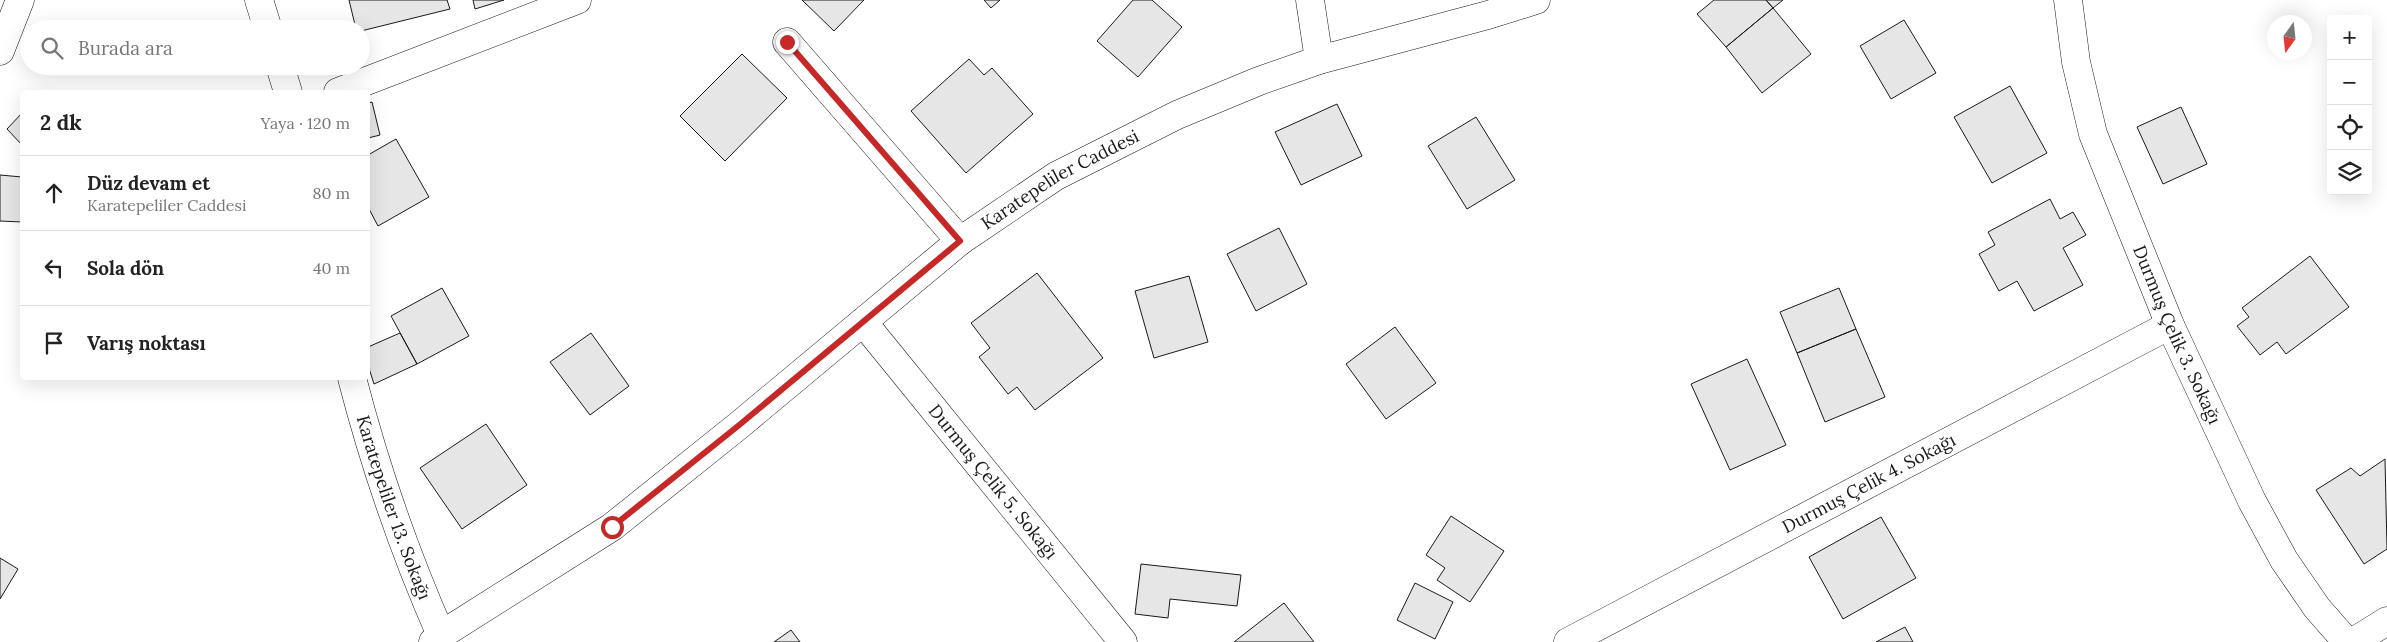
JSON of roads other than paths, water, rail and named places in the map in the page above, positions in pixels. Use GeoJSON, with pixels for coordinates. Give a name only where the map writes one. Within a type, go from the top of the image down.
{"type":"FeatureCollection","features":[{"type":"Feature","properties":{"kind":"street"},"geometry":{"type":"LineString","coordinates":[[0,51],[20,0]]}},
{"type":"Feature","properties":{"kind":"street"},"geometry":{"type":"LineString","coordinates":[[259,0],[265,20]]}},
{"type":"Feature","properties":{"kind":"street"},"geometry":{"type":"LineString","coordinates":[[343,90],[577,0]]}},
{"type":"Feature","properties":{"kind":"street"},"geometry":{"type":"LineString","coordinates":[[1310,0],[1319,60]]}},
{"type":"Feature","properties":{"kind":"street","name":"Karatepeliler Caddesi"},"geometry":{"type":"LineString","coordinates":[[437,638],[612,527],[960,241],[1056,176],[1177,115],[1319,60],[1488,15],[1536,0]]}},
{"type":"Feature","properties":{"kind":"street","name":"Durmuş Çelik 3. Sokağı"},"geometry":{"type":"LineString","coordinates":[[2068,0],[2076,62],[2093,134],[2170,325],[2252,501],[2284,560],[2317,608],[2347,642]]}},
{"type":"Feature","properties":{"kind":"street"},"geometry":{"type":"LineString","coordinates":[[787,42],[960,241]]}},
{"type":"Feature","properties":{"kind":"street"},"geometry":{"type":"LineString","coordinates":[[283,75],[287,90]]}},
{"type":"Feature","properties":{"kind":"street","name":"Durmuş Çelik 5. Sokağı"},"geometry":{"type":"LineString","coordinates":[[863,322],[1122,642]]}},
{"type":"Feature","properties":{"kind":"street","name":"Durmuş Çelik 4. Sokağı"},"geometry":{"type":"LineString","coordinates":[[1568,642],[2170,325]]}},
{"type":"Feature","properties":{"kind":"street","name":"Karatepeliler 13. Sokağı"},"geometry":{"type":"LineString","coordinates":[[353,380],[370,449],[437,638]]}},
{"type":"Feature","properties":{"kind":"street"},"geometry":{"type":"LineString","coordinates":[[2354,642],[2387,621]]}}]}
